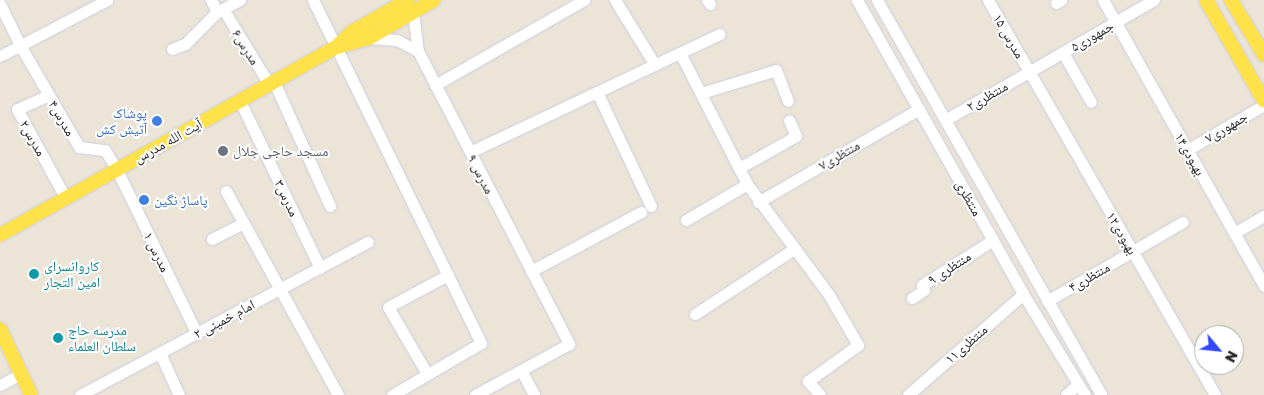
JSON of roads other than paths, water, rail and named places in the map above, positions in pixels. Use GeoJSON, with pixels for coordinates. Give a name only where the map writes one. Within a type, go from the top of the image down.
{"type":"FeatureCollection","features":[{"type":"Feature","properties":{"kind":"main road","name":"آیت الله مدرس"},"geometry":{"type":"LineString","coordinates":[[337,47],[353,31],[408,3],[434,0]]}},
{"type":"Feature","properties":{"kind":"main road"},"geometry":{"type":"LineString","coordinates":[[1206,0],[1264,103]]}},
{"type":"Feature","properties":{"kind":"main road"},"geometry":{"type":"LineString","coordinates":[[1231,0],[1264,56]]}},
{"type":"Feature","properties":{"kind":"main road","name":"آیت الله مدرس"},"geometry":{"type":"LineString","coordinates":[[0,236],[337,47],[369,38],[408,3]]}},
{"type":"Feature","properties":{"kind":"main road"},"geometry":{"type":"LineString","coordinates":[[0,329],[31,395]]}},
{"type":"Feature","properties":{"kind":"street"},"geometry":{"type":"LineString","coordinates":[[0,56],[21,47],[107,0]]}},
{"type":"Feature","properties":{"kind":"street","name":"مدرس۶"},"geometry":{"type":"LineString","coordinates":[[211,0],[271,83],[330,206]]}},
{"type":"Feature","properties":{"kind":"street"},"geometry":{"type":"LineString","coordinates":[[172,49],[185,44],[220,11],[240,0]]}},
{"type":"Feature","properties":{"kind":"street"},"geometry":{"type":"LineString","coordinates":[[313,0],[481,342],[426,372],[392,395]]}},
{"type":"Feature","properties":{"kind":"street"},"geometry":{"type":"LineString","coordinates":[[435,85],[584,0]]}},
{"type":"Feature","properties":{"kind":"street"},"geometry":{"type":"LineString","coordinates":[[615,0],[655,65]]}},
{"type":"Feature","properties":{"kind":"street","name":"منتظری"},"geometry":{"type":"LineString","coordinates":[[857,0],[1024,294],[1085,395]]}},
{"type":"Feature","properties":{"kind":"street","name":"منتظری"},"geometry":{"type":"LineString","coordinates":[[877,0],[1101,395]]}},
{"type":"Feature","properties":{"kind":"street","name":"مدرس ۱۵"},"geometry":{"type":"LineString","coordinates":[[988,0],[1030,72]]}},
{"type":"Feature","properties":{"kind":"street","name":"بهبودی۱۴"},"geometry":{"type":"LineString","coordinates":[[1103,0],[1264,286]]}},
{"type":"Feature","properties":{"kind":"street","name":"جمهوری۵"},"geometry":{"type":"LineString","coordinates":[[1030,72],[1154,0]]}},
{"type":"Feature","properties":{"kind":"street","name":"مدرس ۹"},"geometry":{"type":"LineString","coordinates":[[408,3],[418,51],[569,344],[522,372]]}},
{"type":"Feature","properties":{"kind":"street","name":"مدرس۴"},"geometry":{"type":"LineString","coordinates":[[0,4],[21,47],[79,147],[105,150],[117,170]]}},
{"type":"Feature","properties":{"kind":"street"},"geometry":{"type":"LineString","coordinates":[[470,152],[720,34]]}},
{"type":"Feature","properties":{"kind":"street"},"geometry":{"type":"LineString","coordinates":[[369,38],[397,40],[418,51]]}},
{"type":"Feature","properties":{"kind":"street"},"geometry":{"type":"LineString","coordinates":[[680,53],[746,184],[829,295],[858,345],[808,381],[820,395]]}},
{"type":"Feature","properties":{"kind":"street"},"geometry":{"type":"LineString","coordinates":[[1063,53],[1091,102]]}},
{"type":"Feature","properties":{"kind":"street"},"geometry":{"type":"LineString","coordinates":[[701,93],[776,70],[788,101]]}},
{"type":"Feature","properties":{"kind":"street","name":"منتظری۲"},"geometry":{"type":"LineString","coordinates":[[945,120],[1030,72]]}},
{"type":"Feature","properties":{"kind":"street","name":"بهبودی۱۲"},"geometry":{"type":"LineString","coordinates":[[1030,72],[1215,395]]}},
{"type":"Feature","properties":{"kind":"street"},"geometry":{"type":"LineString","coordinates":[[597,92],[651,206]]}},
{"type":"Feature","properties":{"kind":"street","name":"مدرس۲"},"geometry":{"type":"LineString","coordinates":[[49,95],[16,109],[66,198]]}},
{"type":"Feature","properties":{"kind":"street","name":"مدرس۳"},"geometry":{"type":"LineString","coordinates":[[240,100],[320,268]]}},
{"type":"Feature","properties":{"kind":"street","name":"جمهوری۷"},"geometry":{"type":"LineString","coordinates":[[1188,150],[1264,103]]}},
{"type":"Feature","properties":{"kind":"street","name":"منتظری۷"},"geometry":{"type":"LineString","coordinates":[[758,202],[919,109]]}},
{"type":"Feature","properties":{"kind":"street"},"geometry":{"type":"LineString","coordinates":[[739,168],[796,136],[790,120]]}},
{"type":"Feature","properties":{"kind":"street","name":"مدرس ۱"},"geometry":{"type":"LineString","coordinates":[[117,170],[197,334]]}},
{"type":"Feature","properties":{"kind":"street"},"geometry":{"type":"LineString","coordinates":[[686,220],[746,184]]}},
{"type":"Feature","properties":{"kind":"street"},"geometry":{"type":"LineString","coordinates":[[226,191],[338,395]]}},
{"type":"Feature","properties":{"kind":"street"},"geometry":{"type":"LineString","coordinates":[[531,271],[641,212]]}},
{"type":"Feature","properties":{"kind":"street"},"geometry":{"type":"LineString","coordinates":[[1234,233],[1264,216]]}},
{"type":"Feature","properties":{"kind":"street"},"geometry":{"type":"LineString","coordinates":[[212,239],[243,222]]}},
{"type":"Feature","properties":{"kind":"street","name":"منتظری۴"},"geometry":{"type":"LineString","coordinates":[[1047,301],[1183,222]]}},
{"type":"Feature","properties":{"kind":"street","name":"منتظری ۹"},"geometry":{"type":"LineString","coordinates":[[912,298],[924,290],[922,286],[993,240]]}},
{"type":"Feature","properties":{"kind":"street","name":"امام خمینی ۲"},"geometry":{"type":"LineString","coordinates":[[80,395],[368,242]]}},
{"type":"Feature","properties":{"kind":"street"},"geometry":{"type":"LineString","coordinates":[[695,314],[794,249]]}},
{"type":"Feature","properties":{"kind":"street"},"geometry":{"type":"LineString","coordinates":[[426,372],[388,307],[448,275]]}},
{"type":"Feature","properties":{"kind":"street","name":"منتظری۱۱"},"geometry":{"type":"LineString","coordinates":[[908,395],[1024,294]]}},
{"type":"Feature","properties":{"kind":"street"},"geometry":{"type":"LineString","coordinates":[[160,353],[179,395]]}},
{"type":"Feature","properties":{"kind":"street"},"geometry":{"type":"LineString","coordinates":[[475,395],[522,372],[534,395]]}},
{"type":"Feature","properties":{"kind":"street"},"geometry":{"type":"LineString","coordinates":[[0,385],[21,374]]}},
{"type":"Feature","properties":{"kind":"street"},"geometry":{"type":"LineString","coordinates":[[1066,395],[1078,384]]}},
{"type":"Feature","properties":{"kind":"place","name":"پوشاک آتیش کش"},"geometry":{"type":"Point","coordinates":[157,121]}},
{"type":"Feature","properties":{"kind":"place","name":"مسجد حاجی جلال"},"geometry":{"type":"Point","coordinates":[223,151]}},
{"type":"Feature","properties":{"kind":"place","name":"پاساژ نگین"},"geometry":{"type":"Point","coordinates":[144,200]}},
{"type":"Feature","properties":{"kind":"place","name":"کاروانسرای امین التجار"},"geometry":{"type":"Point","coordinates":[34,274]}},
{"type":"Feature","properties":{"kind":"place","name":"مدرسه حاج سلطان العلماء"},"geometry":{"type":"Point","coordinates":[58,338]}}]}
